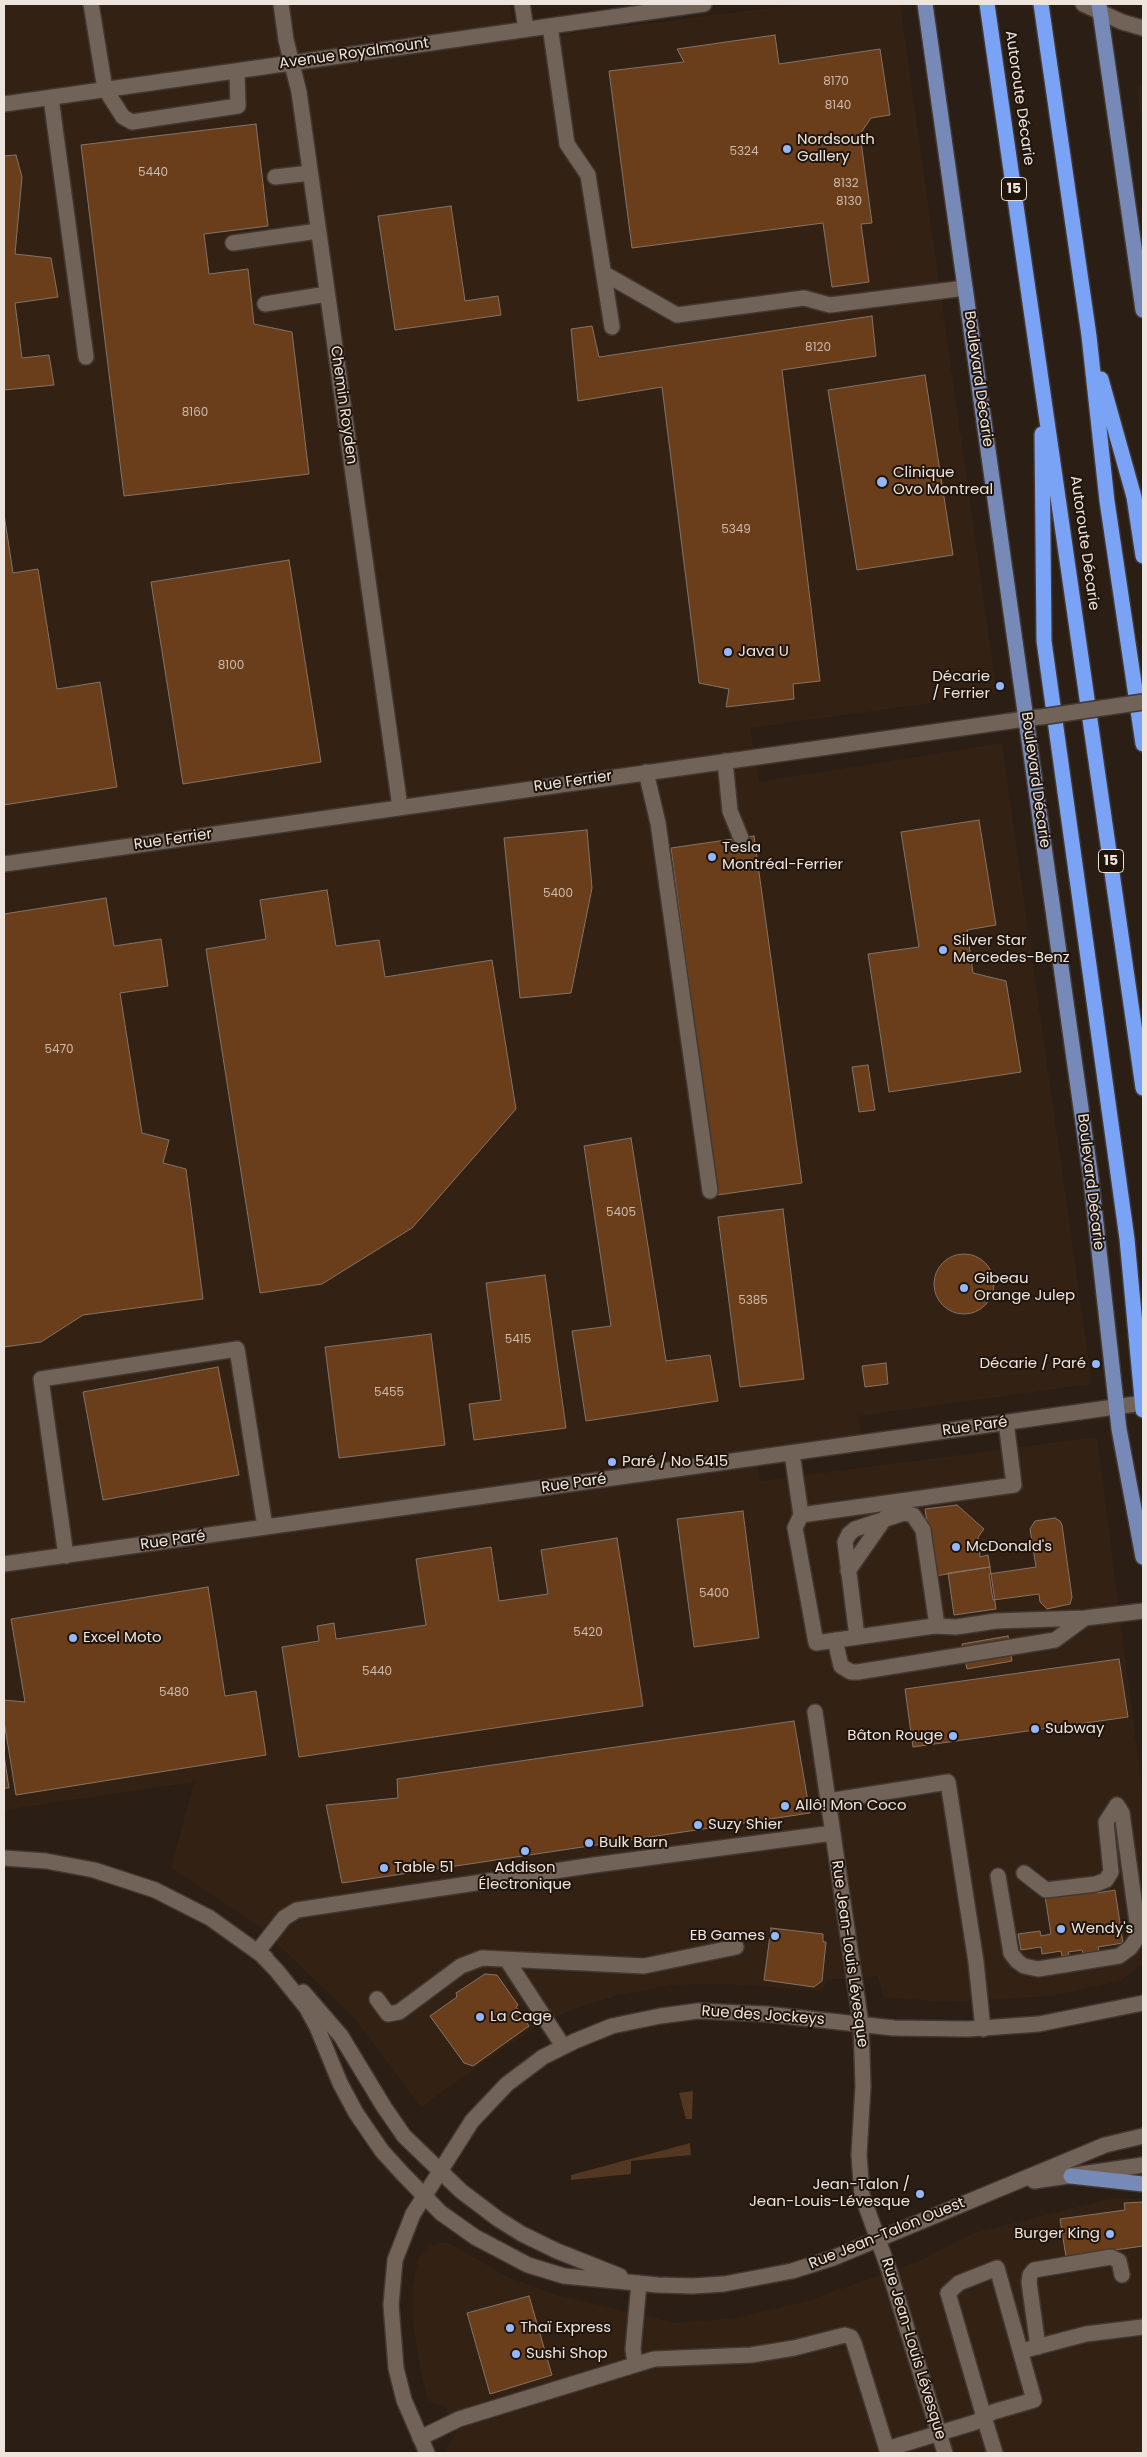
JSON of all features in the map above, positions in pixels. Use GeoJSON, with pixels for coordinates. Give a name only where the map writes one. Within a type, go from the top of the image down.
{"type":"FeatureCollection","features":[{"type":"Feature","properties":{"kind":"highway","name":"Autoroute Décarie"},"geometry":{"type":"LineString","coordinates":[[987,4],[1143,1088]]}},
{"type":"Feature","properties":{"kind":"highway","name":"Autoroute Décarie"},"geometry":{"type":"LineString","coordinates":[[1041,4],[1089,336],[1108,501],[1143,744]]}},
{"type":"Feature","properties":{"kind":"highway"},"geometry":{"type":"LineString","coordinates":[[1089,336],[1134,497],[1143,556]]}},
{"type":"Feature","properties":{"kind":"highway"},"geometry":{"type":"LineString","coordinates":[[1041,375],[1044,641],[1126,1239],[1143,1405]]}},
{"type":"Feature","properties":{"kind":"main road","name":"Boulevard Décarie"},"geometry":{"type":"LineString","coordinates":[[925,4],[1091,1179],[1117,1406],[1143,1557]]}},
{"type":"Feature","properties":{"kind":"main road"},"geometry":{"type":"LineString","coordinates":[[1100,8],[1143,310]]}},
{"type":"Feature","properties":{"kind":"main road"},"geometry":{"type":"LineString","coordinates":[[1071,2176],[1143,2184]]}},
{"type":"Feature","properties":{"kind":"street"},"geometry":{"type":"LineString","coordinates":[[92,4],[106,90],[123,117],[132,122],[238,106],[237,71]]}},
{"type":"Feature","properties":{"kind":"street","name":"Chemin Royden"},"geometry":{"type":"LineString","coordinates":[[281,4],[286,40],[299,92],[400,807]]}},
{"type":"Feature","properties":{"kind":"street"},"geometry":{"type":"LineString","coordinates":[[522,4],[526,29]]}},
{"type":"Feature","properties":{"kind":"street","name":"Avenue Royalmount"},"geometry":{"type":"LineString","coordinates":[[4,104],[704,4]]}},
{"type":"Feature","properties":{"kind":"street"},"geometry":{"type":"LineString","coordinates":[[1083,4],[1100,8],[1143,28]]}},
{"type":"Feature","properties":{"kind":"street"},"geometry":{"type":"LineString","coordinates":[[550,26],[567,144],[588,175],[612,327]]}},
{"type":"Feature","properties":{"kind":"street"},"geometry":{"type":"LineString","coordinates":[[51,98],[86,357]]}},
{"type":"Feature","properties":{"kind":"street"},"geometry":{"type":"LineString","coordinates":[[275,177],[310,173]]}},
{"type":"Feature","properties":{"kind":"street"},"geometry":{"type":"LineString","coordinates":[[233,243],[318,231]]}},
{"type":"Feature","properties":{"kind":"street"},"geometry":{"type":"LineString","coordinates":[[605,274],[677,314],[804,298],[830,305],[965,288]]}},
{"type":"Feature","properties":{"kind":"street"},"geometry":{"type":"LineString","coordinates":[[265,304],[327,294]]}},
{"type":"Feature","properties":{"kind":"street","name":"Rue Ferrier"},"geometry":{"type":"LineString","coordinates":[[4,864],[1143,702]]}},
{"type":"Feature","properties":{"kind":"street"},"geometry":{"type":"LineString","coordinates":[[725,761],[730,811],[741,838]]}},
{"type":"Feature","properties":{"kind":"street"},"geometry":{"type":"LineString","coordinates":[[646,772],[658,823],[710,1191]]}},
{"type":"Feature","properties":{"kind":"street"},"geometry":{"type":"LineString","coordinates":[[66,1556],[41,1379],[237,1349],[265,1527]]}},
{"type":"Feature","properties":{"kind":"street","name":"Rue Paré"},"geometry":{"type":"LineString","coordinates":[[4,1564],[1117,1406],[1143,1405]]}},
{"type":"Feature","properties":{"kind":"street"},"geometry":{"type":"LineString","coordinates":[[801,1515],[1014,1484],[1006,1422]]}},
{"type":"Feature","properties":{"kind":"street"},"geometry":{"type":"LineString","coordinates":[[792,1453],[801,1515],[795,1528],[816,1643],[937,1626],[956,1628],[996,1621],[1085,1618],[1143,1610]]}},
{"type":"Feature","properties":{"kind":"street"},"geometry":{"type":"LineString","coordinates":[[857,1637],[845,1542],[849,1534],[885,1518],[904,1513],[913,1515],[918,1520],[922,1530],[937,1626]]}},
{"type":"Feature","properties":{"kind":"street"},"geometry":{"type":"LineString","coordinates":[[848,1571],[885,1518]]}},
{"type":"Feature","properties":{"kind":"street"},"geometry":{"type":"LineString","coordinates":[[835,1640],[841,1666],[851,1672],[858,1672],[1055,1640],[1085,1618]]}},
{"type":"Feature","properties":{"kind":"street","name":"Rue Jean-Louis Lévesque"},"geometry":{"type":"LineString","coordinates":[[815,1712],[861,2024],[863,2054],[860,2178],[863,2201],[890,2270],[945,2453]]}},
{"type":"Feature","properties":{"kind":"street"},"geometry":{"type":"LineString","coordinates":[[828,1801],[948,1782],[976,1962],[983,2029]]}},
{"type":"Feature","properties":{"kind":"street"},"geometry":{"type":"LineString","coordinates":[[998,1876],[1011,1953],[1024,1966],[1038,1969],[1119,1956],[1130,1948],[1137,1938],[1138,1930],[1122,1813],[1117,1806],[1106,1822],[1111,1872],[1106,1880],[1096,1884],[1046,1890],[1024,1873]]}},
{"type":"Feature","properties":{"kind":"street"},"geometry":{"type":"LineString","coordinates":[[258,1951],[284,1918],[297,1910],[594,1865],[833,1833]]}},
{"type":"Feature","properties":{"kind":"street","name":"Rue Jean-Talon Ouest"},"geometry":{"type":"LineString","coordinates":[[4,1858],[46,1861],[86,1868],[137,1883],[169,1896],[202,1913],[258,1951],[295,1983],[329,2020],[351,2051],[394,2122],[439,2171],[481,2208],[522,2234],[573,2258],[639,2283]]}},
{"type":"Feature","properties":{"kind":"street"},"geometry":{"type":"LineString","coordinates":[[377,1999],[388,2014],[399,2012],[461,1966],[482,1958],[644,1966],[736,1947]]}},
{"type":"Feature","properties":{"kind":"street","name":"Rue Jean-Talon Ouest"},"geometry":{"type":"LineString","coordinates":[[258,1951],[306,2007],[317,2027],[348,2098],[366,2130],[386,2155],[424,2195],[460,2227],[494,2248],[528,2265],[564,2276],[693,2286],[763,2278],[833,2258],[1105,2144],[1143,2136]]}},
{"type":"Feature","properties":{"kind":"street"},"geometry":{"type":"LineString","coordinates":[[507,1960],[562,2046]]}},
{"type":"Feature","properties":{"kind":"street","name":"Rue des Jockeys"},"geometry":{"type":"LineString","coordinates":[[427,2453],[404,2400],[396,2368],[390,2289],[395,2260],[401,2242],[424,2195],[472,2121],[499,2091],[527,2068],[562,2046],[624,2023],[698,2011],[766,2014],[894,2028],[983,2029],[1039,2024],[1143,2003]]}},
{"type":"Feature","properties":{"kind":"street","name":"Rue Jean-Talon Ouest"},"geometry":{"type":"LineString","coordinates":[[1013,2184],[1143,2165]]}},
{"type":"Feature","properties":{"kind":"street"},"geometry":{"type":"LineString","coordinates":[[1038,2347],[1029,2282],[1030,2275],[1034,2270],[1111,2257],[1120,2262],[1122,2275]]}},
{"type":"Feature","properties":{"kind":"street"},"geometry":{"type":"LineString","coordinates":[[420,2438],[459,2419],[654,2359],[751,2355],[794,2348],[848,2335],[854,2343],[887,2451],[939,2434],[984,2417],[993,2412],[1034,2400],[997,2268],[958,2283],[948,2293],[984,2417],[995,2453]]}},
{"type":"Feature","properties":{"kind":"street"},"geometry":{"type":"LineString","coordinates":[[636,2364],[634,2349],[639,2283]]}},
{"type":"Feature","properties":{"kind":"street"},"geometry":{"type":"LineString","coordinates":[[1021,2351],[1086,2334],[1143,2327]]}},
{"type":"Feature","properties":{"kind":"shaded area"},"geometry":{"type":"Polygon","coordinates":[[[4,4],[510,4],[516,40],[801,4],[900,4],[997,694],[750,728],[759,782],[1002,743],[1092,1384],[859,1416],[861,1434],[755,1450],[760,1481],[1097,1437],[1143,1796],[1143,1963],[1121,1981],[1052,1996],[945,2002],[883,1997],[878,1976],[828,1980],[822,1991],[726,1984],[671,1985],[616,1996],[574,2009],[537,2025],[421,2107],[354,2018],[259,1926],[171,1868],[194,1782],[4,1810],[4,4]]]}},
{"type":"Feature","properties":{"kind":"shaded area"},"geometry":{"type":"Polygon","coordinates":[[[1143,84],[1143,139],[1137,87],[1143,84]]]}},
{"type":"Feature","properties":{"kind":"shaded area"},"geometry":{"type":"Polygon","coordinates":[[[693,2091],[692,2119],[686,2119],[679,2093],[693,2091]]]}},
{"type":"Feature","properties":{"kind":"shaded area"},"geometry":{"type":"Polygon","coordinates":[[[690,2143],[691,2155],[631,2161],[631,2174],[571,2180],[571,2175],[690,2143]]]}},
{"type":"Feature","properties":{"kind":"shaded area"},"geometry":{"type":"Polygon","coordinates":[[[1109,2199],[1143,2199],[1143,2453],[447,2453],[447,2448],[456,2433],[446,2407],[428,2400],[420,2370],[413,2323],[413,2286],[418,2258],[425,2249],[439,2243],[449,2243],[506,2276],[556,2295],[676,2323],[735,2318],[807,2301],[921,2260],[973,2233],[1109,2199]]]}},
{"type":"Feature","properties":{"kind":"building"},"geometry":{"type":"Polygon","coordinates":[[[775,35],[779,64],[880,49],[890,115],[871,118],[860,134],[872,223],[861,224],[869,282],[832,287],[823,223],[632,248],[609,71],[684,62],[677,49],[775,35]]]}},
{"type":"Feature","properties":{"kind":"building"},"geometry":{"type":"Polygon","coordinates":[[[256,124],[268,226],[204,234],[209,274],[248,269],[254,324],[292,332],[309,474],[124,496],[81,145],[256,124]]]}},
{"type":"Feature","properties":{"kind":"building"},"geometry":{"type":"Polygon","coordinates":[[[16,155],[22,177],[15,254],[51,258],[58,297],[15,303],[22,358],[49,355],[54,385],[4,390],[4,156],[16,155]]]}},
{"type":"Feature","properties":{"kind":"building"},"geometry":{"type":"Polygon","coordinates":[[[451,206],[465,301],[498,296],[501,315],[395,330],[378,216],[451,206]]]}},
{"type":"Feature","properties":{"kind":"building"},"geometry":{"type":"Polygon","coordinates":[[[872,316],[876,356],[782,370],[820,681],[793,684],[794,699],[726,707],[729,689],[699,683],[662,387],[578,401],[571,329],[592,326],[599,357],[872,316]]]}},
{"type":"Feature","properties":{"kind":"building"},"geometry":{"type":"Polygon","coordinates":[[[925,375],[953,555],[857,570],[828,390],[925,375]]]}},
{"type":"Feature","properties":{"kind":"building"},"geometry":{"type":"Polygon","coordinates":[[[4,514],[13,573],[38,569],[57,689],[100,682],[117,787],[4,805],[4,514]]]}},
{"type":"Feature","properties":{"kind":"building"},"geometry":{"type":"Polygon","coordinates":[[[289,560],[321,762],[183,784],[151,582],[289,560]]]}},
{"type":"Feature","properties":{"kind":"building"},"geometry":{"type":"Polygon","coordinates":[[[979,820],[996,925],[967,930],[973,973],[1006,981],[1021,1072],[889,1092],[868,954],[919,947],[901,832],[979,820]]]}},
{"type":"Feature","properties":{"kind":"building"},"geometry":{"type":"Polygon","coordinates":[[[587,830],[592,888],[571,993],[520,998],[504,838],[587,830]]]}},
{"type":"Feature","properties":{"kind":"building"},"geometry":{"type":"Polygon","coordinates":[[[754,836],[802,1183],[717,1195],[671,848],[754,836]]]}},
{"type":"Feature","properties":{"kind":"building"},"geometry":{"type":"Polygon","coordinates":[[[327,890],[336,946],[379,940],[385,977],[492,960],[516,1109],[412,1228],[322,1284],[260,1293],[206,949],[266,939],[260,900],[327,890]]]}},
{"type":"Feature","properties":{"kind":"building"},"geometry":{"type":"Polygon","coordinates":[[[106,898],[114,946],[161,939],[168,986],[120,993],[142,1133],[169,1140],[163,1163],[186,1169],[203,1299],[83,1315],[41,1342],[4,1347],[4,914],[106,898]]]}},
{"type":"Feature","properties":{"kind":"building"},"geometry":{"type":"Polygon","coordinates":[[[868,1065],[875,1110],[859,1112],[852,1067],[868,1065]]]}},
{"type":"Feature","properties":{"kind":"building"},"geometry":{"type":"Polygon","coordinates":[[[631,1138],[666,1361],[710,1355],[718,1401],[586,1421],[572,1331],[611,1326],[584,1146],[631,1138]]]}},
{"type":"Feature","properties":{"kind":"building"},"geometry":{"type":"Polygon","coordinates":[[[783,1209],[804,1379],[740,1387],[718,1217],[783,1209]]]}},
{"type":"Feature","properties":{"kind":"building","name":"Gibeau Orange Julep"},"geometry":{"type":"Polygon","coordinates":[[[958,1254],[970,1254],[981,1259],[989,1267],[994,1278],[992,1296],[981,1309],[970,1314],[958,1314],[947,1309],[939,1301],[934,1290],[934,1278],[939,1267],[947,1259],[958,1254]]]}},
{"type":"Feature","properties":{"kind":"building"},"geometry":{"type":"Polygon","coordinates":[[[545,1275],[566,1428],[474,1440],[469,1404],[501,1400],[486,1283],[545,1275]]]}},
{"type":"Feature","properties":{"kind":"building"},"geometry":{"type":"Polygon","coordinates":[[[431,1334],[445,1445],[339,1458],[325,1347],[431,1334]]]}},
{"type":"Feature","properties":{"kind":"building"},"geometry":{"type":"Polygon","coordinates":[[[886,1363],[888,1384],[865,1387],[862,1366],[886,1363]]]}},
{"type":"Feature","properties":{"kind":"building"},"geometry":{"type":"Polygon","coordinates":[[[218,1367],[239,1475],[103,1500],[83,1392],[218,1367]]]}},
{"type":"Feature","properties":{"kind":"building","name":"McDonald's"},"geometry":{"type":"Polygon","coordinates":[[[957,1505],[984,1529],[978,1537],[980,1557],[988,1555],[990,1567],[935,1576],[925,1509],[957,1505]]]}},
{"type":"Feature","properties":{"kind":"building"},"geometry":{"type":"Polygon","coordinates":[[[743,1511],[759,1638],[694,1647],[677,1519],[743,1511]]]}},
{"type":"Feature","properties":{"kind":"building"},"geometry":{"type":"Polygon","coordinates":[[[1055,1518],[1062,1525],[1072,1597],[1070,1604],[1047,1609],[1040,1602],[1039,1594],[993,1600],[989,1574],[1036,1567],[1030,1529],[1035,1521],[1055,1518]]]}},
{"type":"Feature","properties":{"kind":"building"},"geometry":{"type":"Polygon","coordinates":[[[617,1538],[643,1706],[299,1757],[282,1647],[319,1641],[317,1626],[334,1623],[336,1639],[426,1625],[416,1559],[491,1547],[499,1601],[548,1594],[541,1550],[617,1538]]]}},
{"type":"Feature","properties":{"kind":"building"},"geometry":{"type":"Polygon","coordinates":[[[990,1567],[996,1609],[954,1615],[948,1573],[990,1567]]]}},
{"type":"Feature","properties":{"kind":"building"},"geometry":{"type":"Polygon","coordinates":[[[208,1587],[225,1696],[256,1691],[266,1755],[16,1795],[4,1721],[4,1700],[25,1702],[11,1619],[208,1587]]]}},
{"type":"Feature","properties":{"kind":"building"},"geometry":{"type":"Polygon","coordinates":[[[1008,1636],[1012,1661],[967,1669],[962,1644],[1008,1636]]]}},
{"type":"Feature","properties":{"kind":"building"},"geometry":{"type":"Polygon","coordinates":[[[1119,1659],[1128,1717],[913,1747],[905,1689],[1119,1659]]]}},
{"type":"Feature","properties":{"kind":"building"},"geometry":{"type":"Polygon","coordinates":[[[794,1721],[810,1813],[342,1883],[326,1805],[398,1798],[397,1779],[794,1721]]]}},
{"type":"Feature","properties":{"kind":"building"},"geometry":{"type":"Polygon","coordinates":[[[4,1755],[9,1788],[4,1788],[4,1755]]]}},
{"type":"Feature","properties":{"kind":"building"},"geometry":{"type":"Polygon","coordinates":[[[1096,1888],[1097,1893],[1115,1890],[1123,1943],[1098,1947],[1099,1951],[1083,1953],[1082,1950],[1068,1952],[1069,1955],[1062,1956],[1061,1951],[1042,1954],[1041,1947],[1021,1950],[1018,1934],[1040,1931],[1041,1936],[1051,1934],[1045,1896],[1096,1888]]]}},
{"type":"Feature","properties":{"kind":"building"},"geometry":{"type":"Polygon","coordinates":[[[771,1928],[823,1934],[823,1942],[826,1942],[822,1981],[814,1987],[764,1980],[771,1928]]]}},
{"type":"Feature","properties":{"kind":"building"},"geometry":{"type":"Polygon","coordinates":[[[485,1974],[497,1975],[518,2005],[516,2007],[529,2026],[473,2066],[464,2063],[430,2016],[457,1997],[456,1993],[485,1974]]]}},
{"type":"Feature","properties":{"kind":"building"},"geometry":{"type":"Polygon","coordinates":[[[1143,2202],[1143,2246],[1066,2257],[1060,2219],[1125,2210],[1124,2203],[1143,2202]]]}},
{"type":"Feature","properties":{"kind":"building"},"geometry":{"type":"Polygon","coordinates":[[[529,2296],[552,2375],[490,2394],[467,2313],[529,2296]]]}},
{"type":"Feature","properties":{"kind":"place","name":"Nordsouth Gallery"},"geometry":{"type":"Point","coordinates":[787,149]}},
{"type":"Feature","properties":{"kind":"place","name":"Clinique Ovo Montreal"},"geometry":{"type":"Point","coordinates":[882,482]}},
{"type":"Feature","properties":{"kind":"place","name":"Java U"},"geometry":{"type":"Point","coordinates":[728,652]}},
{"type":"Feature","properties":{"kind":"place","name":"Décarie / Ferrier"},"geometry":{"type":"Point","coordinates":[1000,686]}},
{"type":"Feature","properties":{"kind":"place","name":"Tesla Montréal-Ferrier"},"geometry":{"type":"Point","coordinates":[712,857]}},
{"type":"Feature","properties":{"kind":"place","name":"Silver Star Mercedes-Benz"},"geometry":{"type":"Point","coordinates":[943,950]}},
{"type":"Feature","properties":{"kind":"place","name":"Gibeau Orange Julep"},"geometry":{"type":"Point","coordinates":[964,1288]}},
{"type":"Feature","properties":{"kind":"place","name":"Décarie / Paré"},"geometry":{"type":"Point","coordinates":[1096,1364]}},
{"type":"Feature","properties":{"kind":"place","name":"Paré / No 5415"},"geometry":{"type":"Point","coordinates":[612,1462]}},
{"type":"Feature","properties":{"kind":"place","name":"McDonald's"},"geometry":{"type":"Point","coordinates":[956,1547]}},
{"type":"Feature","properties":{"kind":"place","name":"Excel Moto"},"geometry":{"type":"Point","coordinates":[73,1638]}},
{"type":"Feature","properties":{"kind":"place","name":"Subway"},"geometry":{"type":"Point","coordinates":[1035,1729]}},
{"type":"Feature","properties":{"kind":"place","name":"Bâton Rouge"},"geometry":{"type":"Point","coordinates":[953,1736]}},
{"type":"Feature","properties":{"kind":"place","name":"Allô! Mon Coco"},"geometry":{"type":"Point","coordinates":[785,1806]}},
{"type":"Feature","properties":{"kind":"place","name":"Suzy Shier"},"geometry":{"type":"Point","coordinates":[698,1825]}},
{"type":"Feature","properties":{"kind":"place","name":"Bulk Barn"},"geometry":{"type":"Point","coordinates":[589,1843]}},
{"type":"Feature","properties":{"kind":"place","name":"Addison Électronique"},"geometry":{"type":"Point","coordinates":[525,1851]}},
{"type":"Feature","properties":{"kind":"place","name":"Table 51"},"geometry":{"type":"Point","coordinates":[384,1868]}},
{"type":"Feature","properties":{"kind":"place","name":"Wendy's"},"geometry":{"type":"Point","coordinates":[1061,1929]}},
{"type":"Feature","properties":{"kind":"place","name":"EB Games"},"geometry":{"type":"Point","coordinates":[775,1936]}},
{"type":"Feature","properties":{"kind":"place","name":"La Cage"},"geometry":{"type":"Point","coordinates":[480,2017]}},
{"type":"Feature","properties":{"kind":"place","name":"Jean-Talon / Jean-Louis-Lévesque"},"geometry":{"type":"Point","coordinates":[920,2194]}},
{"type":"Feature","properties":{"kind":"place","name":"Burger King"},"geometry":{"type":"Point","coordinates":[1110,2234]}},
{"type":"Feature","properties":{"kind":"place","name":"Thaï Express"},"geometry":{"type":"Point","coordinates":[510,2328]}},
{"type":"Feature","properties":{"kind":"place","name":"Sushi Shop"},"geometry":{"type":"Point","coordinates":[516,2354]}}]}
